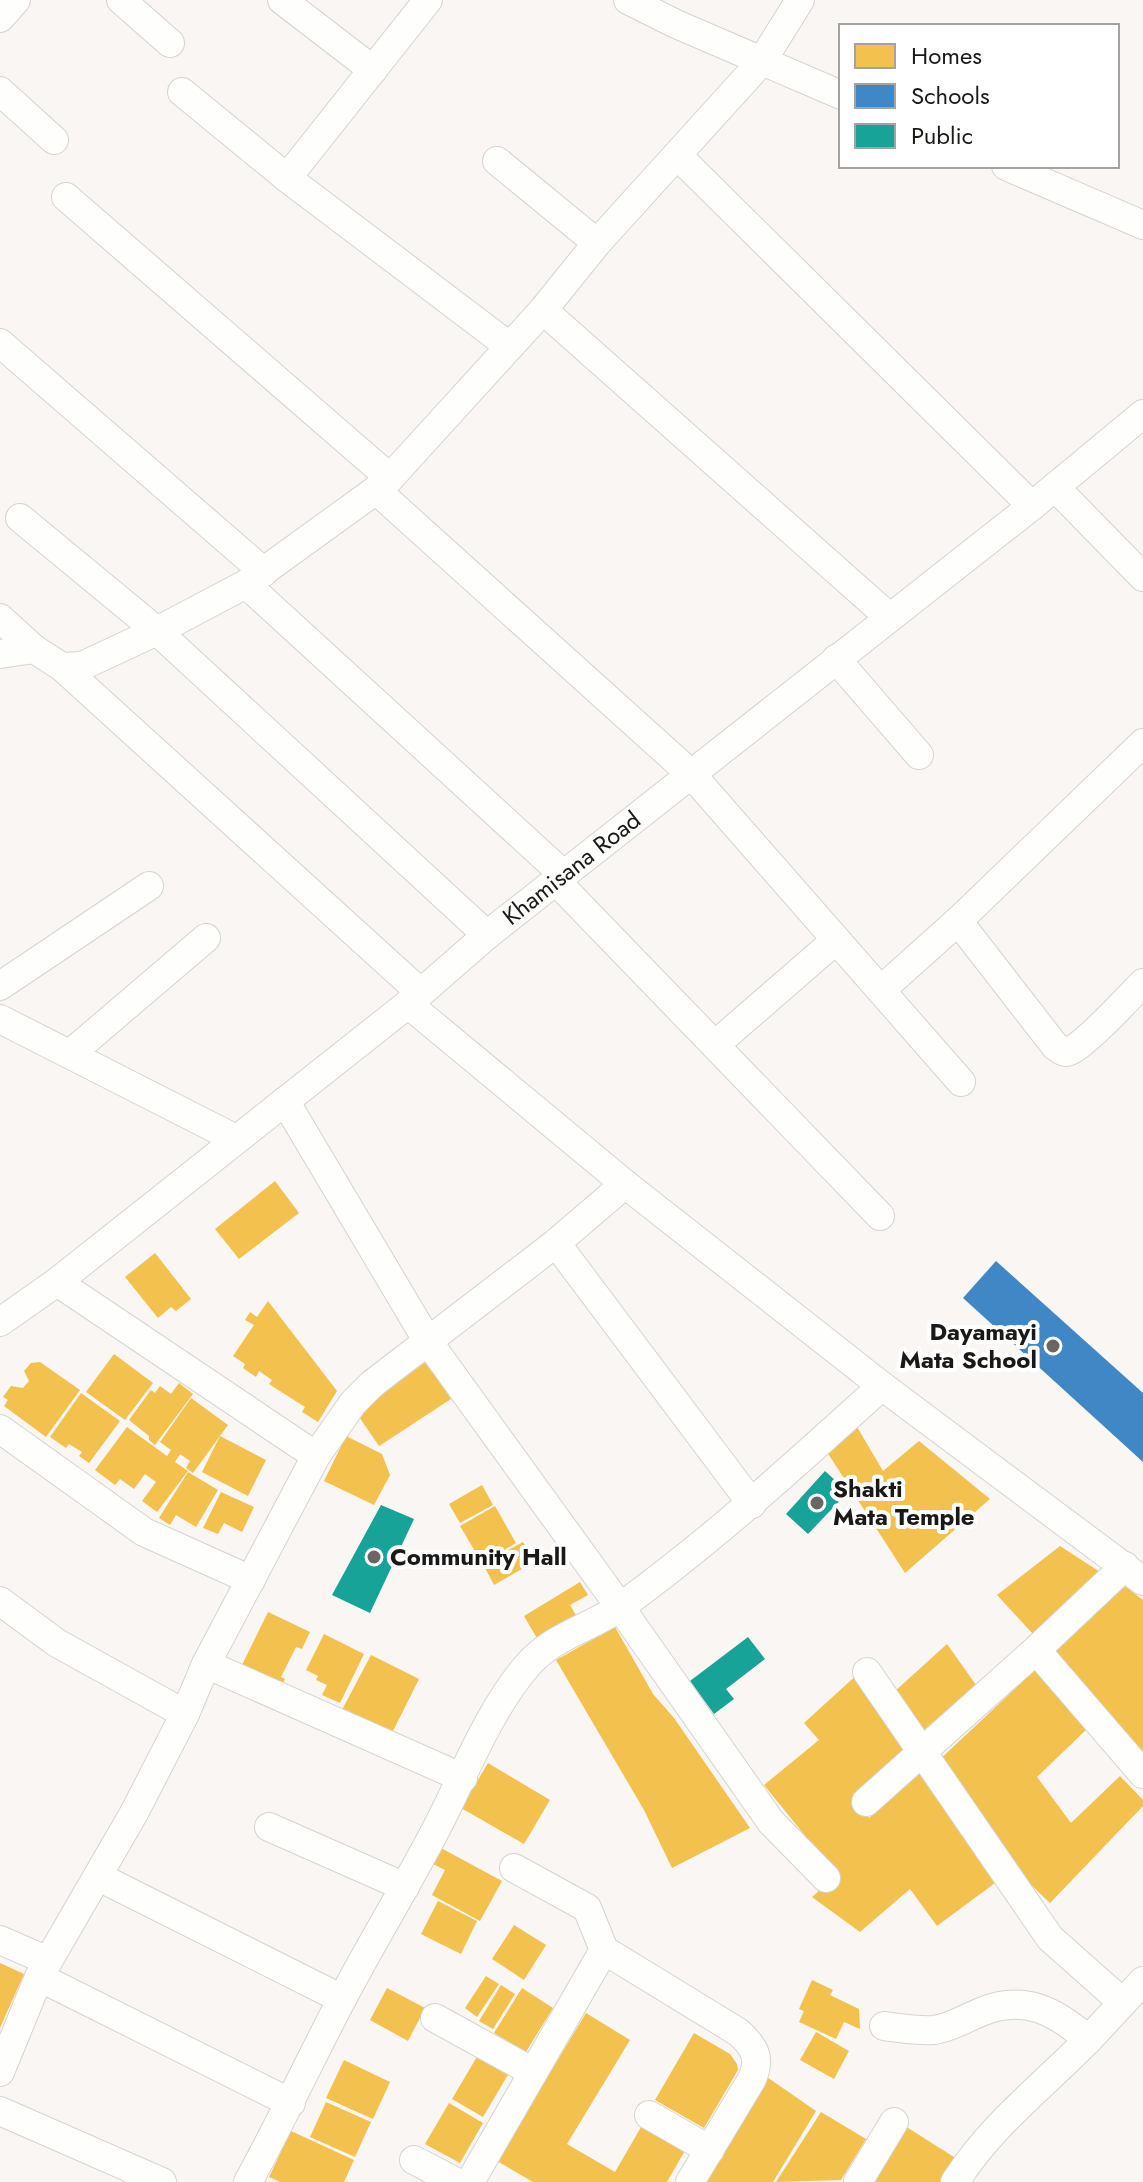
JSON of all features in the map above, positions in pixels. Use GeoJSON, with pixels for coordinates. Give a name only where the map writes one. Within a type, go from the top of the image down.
{"type":"FeatureCollection","features":[{"type":"Feature","properties":{"kind":"street"},"geometry":{"type":"LineString","coordinates":[[0,18],[16,0]]}},
{"type":"Feature","properties":{"kind":"street"},"geometry":{"type":"LineString","coordinates":[[121,0],[170,43]]}},
{"type":"Feature","properties":{"kind":"street"},"geometry":{"type":"LineString","coordinates":[[282,0],[373,70]]}},
{"type":"Feature","properties":{"kind":"street"},"geometry":{"type":"LineString","coordinates":[[287,178],[428,0]]}},
{"type":"Feature","properties":{"kind":"street"},"geometry":{"type":"LineString","coordinates":[[628,0],[839,94]]}},
{"type":"Feature","properties":{"kind":"street"},"geometry":{"type":"LineString","coordinates":[[62,667],[82,666],[157,631],[255,578],[383,484],[543,310],[597,243],[762,61],[800,0]]}},
{"type":"Feature","properties":{"kind":"street"},"geometry":{"type":"LineString","coordinates":[[0,91],[54,140]]}},
{"type":"Feature","properties":{"kind":"street"},"geometry":{"type":"LineString","coordinates":[[182,92],[287,178],[509,346]]}},
{"type":"Feature","properties":{"kind":"street"},"geometry":{"type":"LineString","coordinates":[[677,155],[1032,506]]}},
{"type":"Feature","properties":{"kind":"street"},"geometry":{"type":"LineString","coordinates":[[497,161],[597,243]]}},
{"type":"Feature","properties":{"kind":"street"},"geometry":{"type":"LineString","coordinates":[[1011,168],[1143,225]]}},
{"type":"Feature","properties":{"kind":"street"},"geometry":{"type":"LineString","coordinates":[[66,197],[383,484],[691,774],[961,1082]]}},
{"type":"Feature","properties":{"kind":"street"},"geometry":{"type":"LineString","coordinates":[[543,310],[889,617]]}},
{"type":"Feature","properties":{"kind":"street"},"geometry":{"type":"LineString","coordinates":[[0,343],[255,578],[560,878],[880,1216]]}},
{"type":"Feature","properties":{"kind":"street","name":"Khamisana Road"},"geometry":{"type":"LineString","coordinates":[[0,1322],[57,1282],[285,1101],[487,935],[1032,506],[1143,414]]}},
{"type":"Feature","properties":{"kind":"street"},"geometry":{"type":"LineString","coordinates":[[1055,487],[1143,577]]}},
{"type":"Feature","properties":{"kind":"street"},"geometry":{"type":"LineString","coordinates":[[20,518],[157,631],[487,935]]}},
{"type":"Feature","properties":{"kind":"street"},"geometry":{"type":"LineString","coordinates":[[0,618],[34,649],[62,667],[414,998],[625,1184],[882,1386],[1134,1574],[1036,1650],[866,1802]]}},
{"type":"Feature","properties":{"kind":"street"},"geometry":{"type":"LineString","coordinates":[[0,654],[34,649]]}},
{"type":"Feature","properties":{"kind":"street"},"geometry":{"type":"LineString","coordinates":[[836,659],[919,755]]}},
{"type":"Feature","properties":{"kind":"street"},"geometry":{"type":"LineString","coordinates":[[881,990],[958,921],[1143,743]]}},
{"type":"Feature","properties":{"kind":"street"},"geometry":{"type":"LineString","coordinates":[[0,986],[149,886]]}},
{"type":"Feature","properties":{"kind":"street"},"geometry":{"type":"LineString","coordinates":[[958,921],[1062,1052],[1083,1043],[1143,983]]}},
{"type":"Feature","properties":{"kind":"street"},"geometry":{"type":"LineString","coordinates":[[70,1054],[206,938]]}},
{"type":"Feature","properties":{"kind":"street"},"geometry":{"type":"LineString","coordinates":[[715,1045],[836,940]]}},
{"type":"Feature","properties":{"kind":"street"},"geometry":{"type":"LineString","coordinates":[[0,1019],[236,1139]]}},
{"type":"Feature","properties":{"kind":"street"},"geometry":{"type":"LineString","coordinates":[[285,1101],[427,1340],[771,1822],[826,1878]]}},
{"type":"Feature","properties":{"kind":"street"},"geometry":{"type":"LineString","coordinates":[[0,2072],[43,1969],[99,1877],[185,1714],[206,1664],[316,1456],[353,1403],[372,1384],[556,1243],[625,1184]]}},
{"type":"Feature","properties":{"kind":"street"},"geometry":{"type":"LineString","coordinates":[[556,1243],[752,1504]]}},
{"type":"Feature","properties":{"kind":"street"},"geometry":{"type":"LineString","coordinates":[[57,1282],[316,1456]]}},
{"type":"Feature","properties":{"kind":"street"},"geometry":{"type":"LineString","coordinates":[[248,2182],[342,1999],[463,1778],[498,1706],[528,1665],[550,1643],[620,1607],[752,1504],[882,1386]]}},
{"type":"Feature","properties":{"kind":"street"},"geometry":{"type":"LineString","coordinates":[[0,1429],[144,1532],[251,1580]]}},
{"type":"Feature","properties":{"kind":"street"},"geometry":{"type":"LineString","coordinates":[[0,1601],[57,1643],[185,1714]]}},
{"type":"Feature","properties":{"kind":"street"},"geometry":{"type":"LineString","coordinates":[[1036,1650],[1143,1774]]}},
{"type":"Feature","properties":{"kind":"street"},"geometry":{"type":"LineString","coordinates":[[206,1664],[463,1778]]}},
{"type":"Feature","properties":{"kind":"street"},"geometry":{"type":"LineString","coordinates":[[867,1672],[1050,1938],[1122,2002]]}},
{"type":"Feature","properties":{"kind":"street"},"geometry":{"type":"LineString","coordinates":[[269,1827],[405,1887]]}},
{"type":"Feature","properties":{"kind":"street"},"geometry":{"type":"LineString","coordinates":[[514,1868],[587,1908],[604,1950],[738,2032],[754,2048],[757,2068],[752,2079],[690,2182]]}},
{"type":"Feature","properties":{"kind":"street"},"geometry":{"type":"LineString","coordinates":[[99,1877],[342,1999]]}},
{"type":"Feature","properties":{"kind":"street"},"geometry":{"type":"LineString","coordinates":[[0,1940],[43,1969],[291,2103]]}},
{"type":"Feature","properties":{"kind":"street"},"geometry":{"type":"LineString","coordinates":[[470,2182],[604,1950]]}},
{"type":"Feature","properties":{"kind":"street"},"geometry":{"type":"LineString","coordinates":[[955,2182],[997,2126],[1088,2040],[1143,1981]]}},
{"type":"Feature","properties":{"kind":"street"},"geometry":{"type":"LineString","coordinates":[[884,2026],[937,2030],[1011,2003],[1041,2009],[1069,2023],[1088,2040]]}},
{"type":"Feature","properties":{"kind":"street"},"geometry":{"type":"LineString","coordinates":[[435,2018],[533,2072]]}},
{"type":"Feature","properties":{"kind":"street"},"geometry":{"type":"LineString","coordinates":[[0,2111],[162,2182]]}},
{"type":"Feature","properties":{"kind":"street"},"geometry":{"type":"LineString","coordinates":[[649,2115],[710,2150]]}},
{"type":"Feature","properties":{"kind":"street"},"geometry":{"type":"LineString","coordinates":[[858,2182],[894,2122]]}},
{"type":"Feature","properties":{"kind":"street"},"geometry":{"type":"LineString","coordinates":[[414,2160],[456,2182]]}},
{"type":"Feature","properties":{"kind":"building: Homes"},"geometry":{"type":"Polygon","coordinates":[[[275,1181],[299,1213],[239,1259],[215,1229],[275,1181]]]}},
{"type":"Feature","properties":{"kind":"building: Homes"},"geometry":{"type":"Polygon","coordinates":[[[155,1253],[191,1299],[176,1311],[171,1307],[158,1318],[125,1277],[155,1253]]]}},
{"type":"Feature","properties":{"kind":"building: Homes"},"geometry":{"type":"Polygon","coordinates":[[[268,1301],[337,1391],[318,1422],[302,1412],[305,1407],[269,1384],[272,1380],[259,1371],[256,1377],[233,1356],[254,1325],[245,1320],[250,1312],[257,1317],[268,1301]]]}},
{"type":"Feature","properties":{"kind":"building: Homes"},"geometry":{"type":"Polygon","coordinates":[[[114,1354],[153,1383],[125,1420],[86,1392],[114,1354]]]}},
{"type":"Feature","properties":{"kind":"building: Homes"},"geometry":{"type":"Polygon","coordinates":[[[40,1362],[80,1390],[46,1437],[4,1406],[8,1400],[3,1397],[11,1386],[23,1388],[29,1381],[24,1371],[31,1363],[40,1362]]]}},
{"type":"Feature","properties":{"kind":"building: Homes"},"geometry":{"type":"Polygon","coordinates":[[[426,1362],[451,1399],[379,1446],[355,1411],[426,1362]]]}},
{"type":"Feature","properties":{"kind":"building: Homes"},"geometry":{"type":"Polygon","coordinates":[[[179,1383],[193,1394],[155,1445],[129,1420],[151,1390],[155,1393],[160,1386],[171,1394],[179,1383]]]}},
{"type":"Feature","properties":{"kind":"building: Homes"},"geometry":{"type":"Polygon","coordinates":[[[81,1393],[120,1421],[89,1463],[79,1456],[82,1452],[69,1444],[66,1448],[50,1437],[81,1393]]]}},
{"type":"Feature","properties":{"kind":"building: Homes"},"geometry":{"type":"Polygon","coordinates":[[[191,1398],[228,1425],[193,1473],[186,1468],[190,1461],[180,1454],[175,1462],[188,1471],[157,1512],[142,1501],[156,1482],[145,1474],[134,1489],[120,1479],[115,1485],[95,1470],[127,1427],[167,1456],[171,1450],[160,1442],[191,1398]]]}},
{"type":"Feature","properties":{"kind":"building: Homes"},"geometry":{"type":"Polygon","coordinates":[[[857,1427],[883,1471],[919,1441],[990,1499],[905,1573],[827,1452],[857,1427]]]}},
{"type":"Feature","properties":{"kind":"building: Homes"},"geometry":{"type":"Polygon","coordinates":[[[220,1436],[266,1460],[248,1496],[202,1472],[220,1436]]]}},
{"type":"Feature","properties":{"kind":"building: Homes"},"geometry":{"type":"Polygon","coordinates":[[[346,1436],[382,1454],[390,1475],[374,1505],[324,1481],[346,1436]]]}},
{"type":"Feature","properties":{"kind":"building: Homes"},"geometry":{"type":"Polygon","coordinates":[[[188,1472],[218,1490],[196,1527],[176,1515],[170,1525],[159,1518],[188,1472]]]}},
{"type":"Feature","properties":{"kind":"building: Homes"},"geometry":{"type":"Polygon","coordinates":[[[482,1485],[493,1505],[460,1523],[449,1504],[482,1485]]]}},
{"type":"Feature","properties":{"kind":"building: Homes"},"geometry":{"type":"Polygon","coordinates":[[[221,1492],[254,1507],[242,1532],[224,1523],[218,1534],[203,1528],[221,1492]]]}},
{"type":"Feature","properties":{"kind":"building: Homes"},"geometry":{"type":"Polygon","coordinates":[[[495,1506],[516,1543],[482,1563],[460,1526],[495,1506]]]}},
{"type":"Feature","properties":{"kind":"building: Homes"},"geometry":{"type":"Polygon","coordinates":[[[523,1542],[534,1562],[494,1585],[483,1564],[523,1542]]]}},
{"type":"Feature","properties":{"kind":"building: Homes"},"geometry":{"type":"Polygon","coordinates":[[[1060,1546],[1100,1572],[1033,1634],[997,1595],[1060,1546]]]}},
{"type":"Feature","properties":{"kind":"building: Homes"},"geometry":{"type":"Polygon","coordinates":[[[580,1582],[588,1595],[570,1605],[577,1617],[538,1640],[524,1616],[580,1582]]]}},
{"type":"Feature","properties":{"kind":"building: Homes"},"geometry":{"type":"Polygon","coordinates":[[[1122,1584],[1143,1600],[1143,1764],[1048,1650],[1122,1584]]]}},
{"type":"Feature","properties":{"kind":"building: Homes"},"geometry":{"type":"Polygon","coordinates":[[[268,1612],[310,1632],[302,1649],[296,1647],[281,1677],[285,1679],[279,1693],[238,1673],[268,1612]]]}},
{"type":"Feature","properties":{"kind":"building: Homes"},"geometry":{"type":"Polygon","coordinates":[[[615,1627],[653,1694],[674,1718],[750,1828],[672,1868],[644,1810],[556,1660],[615,1627]]]}},
{"type":"Feature","properties":{"kind":"building: Homes"},"geometry":{"type":"Polygon","coordinates":[[[324,1634],[364,1654],[340,1703],[322,1695],[327,1685],[306,1670],[324,1634]]]}},
{"type":"Feature","properties":{"kind":"building: Homes"},"geometry":{"type":"Polygon","coordinates":[[[947,1644],[976,1685],[924,1730],[894,1692],[947,1644]]]}},
{"type":"Feature","properties":{"kind":"building: Homes"},"geometry":{"type":"Polygon","coordinates":[[[371,1655],[419,1679],[391,1735],[342,1710],[371,1655]]]}},
{"type":"Feature","properties":{"kind":"building: Homes"},"geometry":{"type":"Polygon","coordinates":[[[1036,1669],[1090,1726],[1037,1777],[1071,1823],[1120,1776],[1143,1800],[1143,1806],[1050,1903],[1024,1878],[937,1762],[1036,1669]]]}},
{"type":"Feature","properties":{"kind":"building: Homes"},"geometry":{"type":"Polygon","coordinates":[[[860,1672],[912,1748],[853,1797],[869,1818],[921,1772],[999,1880],[937,1926],[910,1889],[860,1932],[812,1897],[837,1875],[764,1785],[819,1740],[804,1723],[860,1672]]]}},
{"type":"Feature","properties":{"kind":"building: Homes"},"geometry":{"type":"Polygon","coordinates":[[[488,1763],[550,1800],[524,1844],[461,1808],[488,1763]]]}},
{"type":"Feature","properties":{"kind":"building: Homes"},"geometry":{"type":"Polygon","coordinates":[[[441,1848],[502,1881],[480,1921],[432,1895],[445,1870],[433,1864],[441,1848]]]}},
{"type":"Feature","properties":{"kind":"building: Homes"},"geometry":{"type":"Polygon","coordinates":[[[438,1901],[477,1921],[461,1954],[421,1934],[438,1901]]]}},
{"type":"Feature","properties":{"kind":"building: Homes"},"geometry":{"type":"Polygon","coordinates":[[[514,1925],[546,1945],[524,1980],[492,1959],[514,1925]]]}},
{"type":"Feature","properties":{"kind":"building: Homes"},"geometry":{"type":"Polygon","coordinates":[[[0,1963],[24,1974],[0,2028],[0,1963]]]}},
{"type":"Feature","properties":{"kind":"building: Homes"},"geometry":{"type":"Polygon","coordinates":[[[486,1976],[499,1984],[477,2017],[465,2008],[486,1976]]]}},
{"type":"Feature","properties":{"kind":"building: Homes"},"geometry":{"type":"Polygon","coordinates":[[[812,1980],[833,1990],[830,1995],[859,2009],[860,2029],[844,2022],[836,2039],[799,2022],[804,2011],[799,2009],[812,1980]]]}},
{"type":"Feature","properties":{"kind":"building: Homes"},"geometry":{"type":"Polygon","coordinates":[[[501,1985],[515,1994],[493,2029],[479,2021],[501,1985]]]}},
{"type":"Feature","properties":{"kind":"building: Homes"},"geometry":{"type":"Polygon","coordinates":[[[387,1988],[425,2008],[408,2041],[370,2020],[387,1988]]]}},
{"type":"Feature","properties":{"kind":"building: Homes"},"geometry":{"type":"Polygon","coordinates":[[[522,1988],[553,2008],[526,2052],[494,2033],[522,1988]]]}},
{"type":"Feature","properties":{"kind":"building: Homes"},"geometry":{"type":"Polygon","coordinates":[[[586,2013],[630,2040],[567,2144],[615,2172],[644,2122],[687,2147],[667,2182],[533,2182],[497,2161],[586,2013]]]}},
{"type":"Feature","properties":{"kind":"building: Homes"},"geometry":{"type":"Polygon","coordinates":[[[816,2032],[849,2051],[834,2079],[800,2060],[816,2032]]]}},
{"type":"Feature","properties":{"kind":"building: Homes"},"geometry":{"type":"Polygon","coordinates":[[[694,2033],[730,2054],[738,2070],[704,2128],[655,2100],[694,2033]]]}},
{"type":"Feature","properties":{"kind":"building: Homes"},"geometry":{"type":"Polygon","coordinates":[[[478,2055],[509,2073],[483,2117],[452,2099],[478,2055]]]}},
{"type":"Feature","properties":{"kind":"building: Homes"},"geometry":{"type":"Polygon","coordinates":[[[344,2060],[390,2082],[373,2119],[326,2098],[344,2060]]]}},
{"type":"Feature","properties":{"kind":"building: Homes"},"geometry":{"type":"Polygon","coordinates":[[[764,2075],[816,2111],[773,2182],[699,2182],[764,2075]]]}},
{"type":"Feature","properties":{"kind":"building: Homes"},"geometry":{"type":"Polygon","coordinates":[[[326,2102],[371,2122],[355,2157],[310,2137],[326,2102]]]}},
{"type":"Feature","properties":{"kind":"building: Homes"},"geometry":{"type":"Polygon","coordinates":[[[449,2103],[483,2123],[460,2163],[425,2144],[449,2103]]]}},
{"type":"Feature","properties":{"kind":"building: Homes"},"geometry":{"type":"Polygon","coordinates":[[[821,2112],[866,2139],[841,2180],[776,2182],[821,2112]]]}},
{"type":"Feature","properties":{"kind":"building: Homes"},"geometry":{"type":"Polygon","coordinates":[[[905,2126],[957,2159],[942,2182],[871,2182],[905,2126]]]}},
{"type":"Feature","properties":{"kind":"building: Homes"},"geometry":{"type":"Polygon","coordinates":[[[291,2131],[354,2160],[344,2182],[280,2182],[269,2177],[291,2131]]]}},
{"type":"Feature","properties":{"kind":"building: Schools","name":"Dayamayi Mata School"},"geometry":{"type":"Polygon","coordinates":[[[996,1261],[1143,1393],[1143,1462],[963,1298],[996,1261]]]}},
{"type":"Feature","properties":{"kind":"building: Public","name":"Shakti Mata Temple"},"geometry":{"type":"Polygon","coordinates":[[[825,1471],[848,1492],[808,1534],[786,1514],[825,1471]]]}},
{"type":"Feature","properties":{"kind":"building: Public","name":"Community Hall"},"geometry":{"type":"Polygon","coordinates":[[[381,1505],[414,1519],[370,1613],[332,1595],[381,1505]]]}},
{"type":"Feature","properties":{"kind":"building: Public"},"geometry":{"type":"Polygon","coordinates":[[[748,1637],[765,1659],[726,1689],[734,1699],[714,1714],[690,1681],[748,1637]]]}},
{"type":"Feature","properties":{"kind":"place","name":"Dayamayi Mata School"},"geometry":{"type":"Point","coordinates":[1053,1346]}},
{"type":"Feature","properties":{"kind":"place","name":"Shakti Mata Temple"},"geometry":{"type":"Point","coordinates":[817,1503]}},
{"type":"Feature","properties":{"kind":"place","name":"Community Hall"},"geometry":{"type":"Point","coordinates":[374,1557]}}]}
